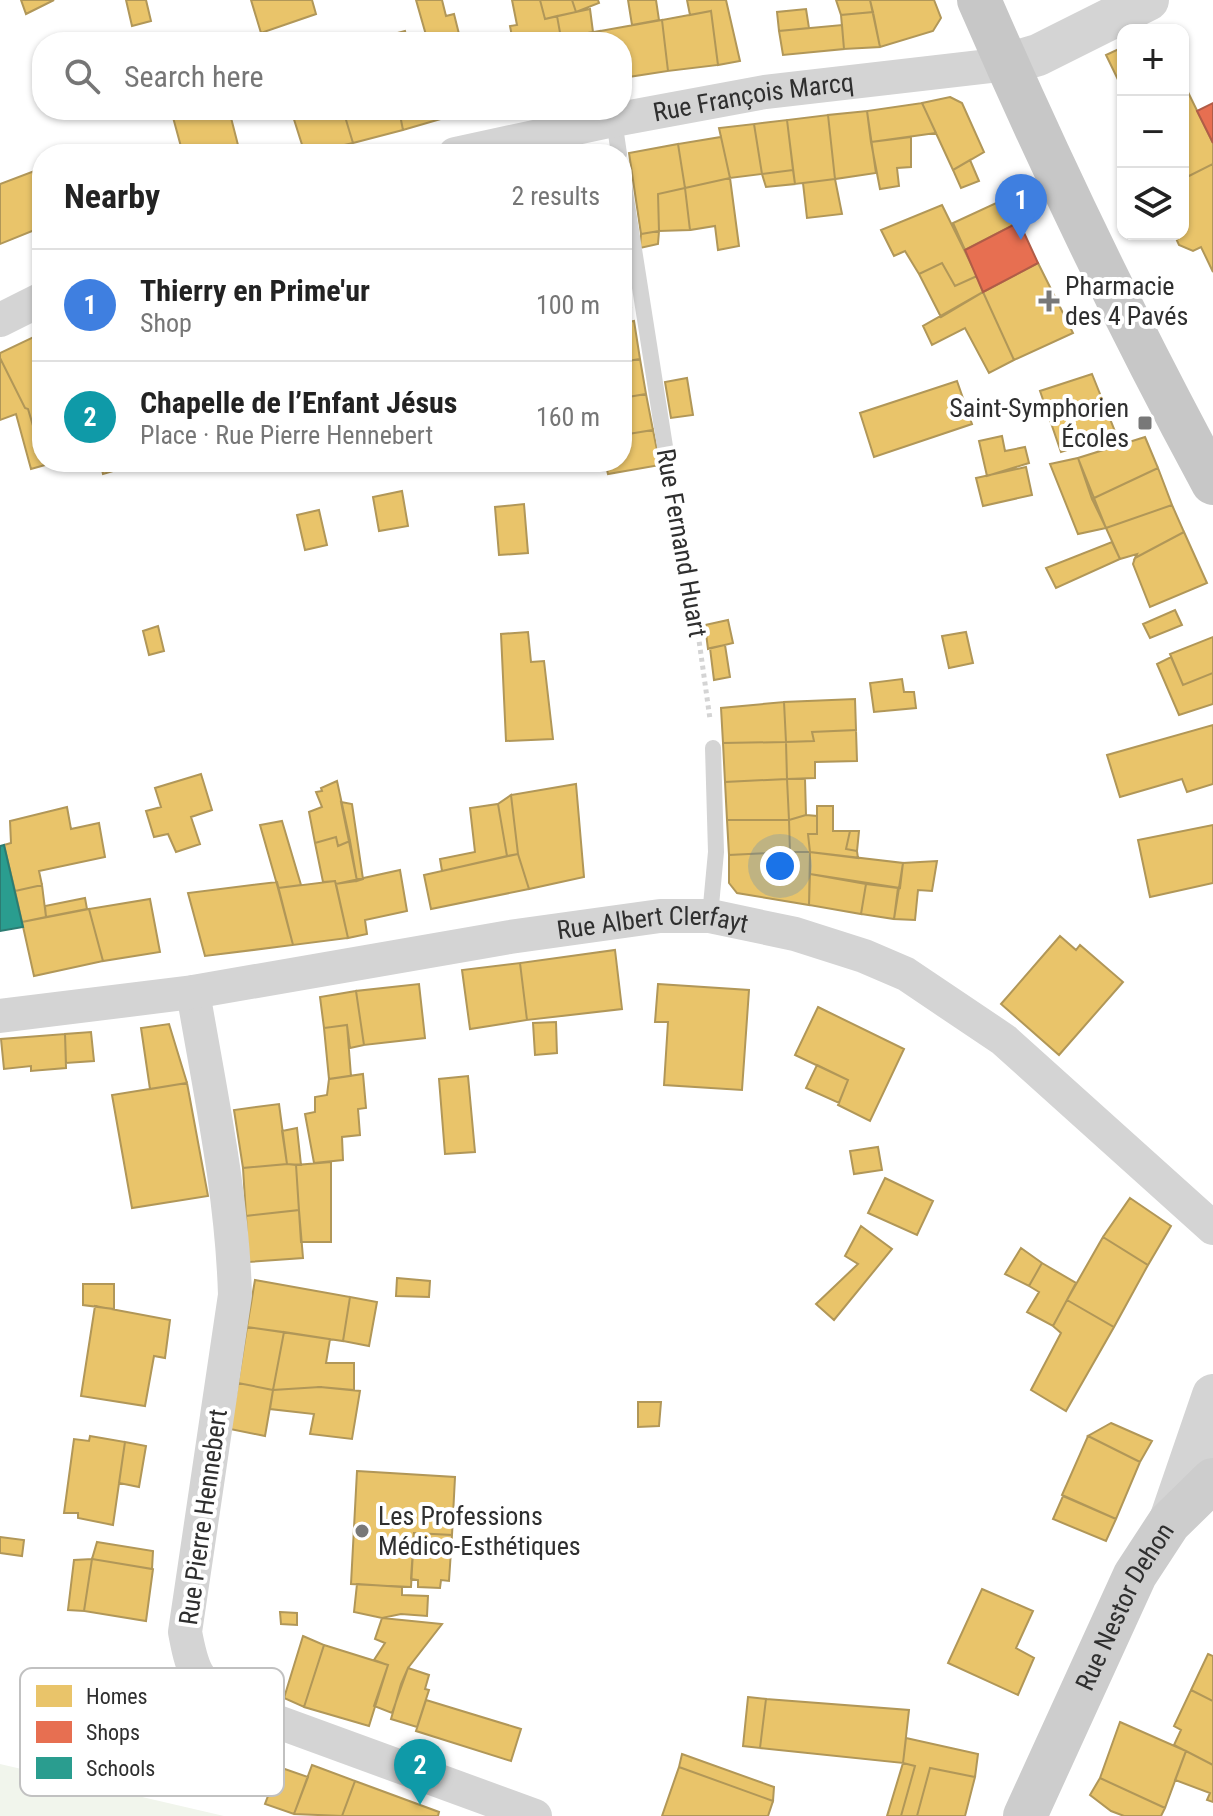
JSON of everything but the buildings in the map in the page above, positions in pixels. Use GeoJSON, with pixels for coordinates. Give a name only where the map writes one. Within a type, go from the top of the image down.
{"type":"FeatureCollection","features":[{"type":"Feature","properties":{"kind":"main road"},"geometry":{"type":"LineString","coordinates":[[979,0],[1148,363],[1213,483]]}},
{"type":"Feature","properties":{"kind":"main road"},"geometry":{"type":"LineString","coordinates":[[1169,1523],[1213,1480]]}},
{"type":"Feature","properties":{"kind":"main road","name":"Rue Nestor Dehon"},"geometry":{"type":"LineString","coordinates":[[1025,1816],[1135,1575],[1169,1523]]}},
{"type":"Feature","properties":{"kind":"street"},"geometry":{"type":"LineString","coordinates":[[1007,64],[1038,55],[1148,0]]}},
{"type":"Feature","properties":{"kind":"street","name":"Rue François Marcq"},"geometry":{"type":"LineString","coordinates":[[632,117],[765,92],[1007,64]]}},
{"type":"Feature","properties":{"kind":"street","name":"Rue François Marcq"},"geometry":{"type":"LineString","coordinates":[[502,144],[614,120]]}},
{"type":"Feature","properties":{"kind":"street"},"geometry":{"type":"LineString","coordinates":[[0,320],[32,304]]}},
{"type":"Feature","properties":{"kind":"street","name":"Rue Albert Clerfayt"},"geometry":{"type":"LineString","coordinates":[[0,1016],[193,992],[510,937],[660,916],[710,916],[795,934],[864,956],[906,974],[1004,1040],[1213,1228]]}},
{"type":"Feature","properties":{"kind":"street","name":"Rue Pierre Hennebert"},"geometry":{"type":"LineString","coordinates":[[193,992],[225,1177],[234,1248],[235,1295],[185,1632],[194,1668]]}},
{"type":"Feature","properties":{"kind":"street","name":"Rue Nestor Dehon"},"geometry":{"type":"LineString","coordinates":[[1169,1523],[1213,1395]]}},
{"type":"Feature","properties":{"kind":"street","name":"Rue Pierre Hennebert"},"geometry":{"type":"LineString","coordinates":[[284,1724],[535,1816]]}},
{"type":"Feature","properties":{"kind":"lane"},"geometry":{"type":"LineString","coordinates":[[614,120],[618,144]]}},
{"type":"Feature","properties":{"kind":"lane","name":"Rue Fernand Huart"},"geometry":{"type":"LineString","coordinates":[[632,237],[669,472]]}},
{"type":"Feature","properties":{"kind":"lane"},"geometry":{"type":"LineString","coordinates":[[710,916],[716,852],[713,748]]}},
{"type":"Feature","properties":{"kind":"path","name":"Rue Fernand Huart"},"geometry":{"type":"LineString","coordinates":[[669,472],[696,619],[713,748]]}},
{"type":"Feature","properties":{"kind":"shaded area"},"geometry":{"type":"Polygon","coordinates":[[[0,1764],[20,1769],[20,1796],[138,1796],[224,1816],[0,1816],[0,1764]]]}},
{"type":"Feature","properties":{"kind":"place","name":"Thierry en Prime'ur"},"geometry":{"type":"Point","coordinates":[1021,240]}},
{"type":"Feature","properties":{"kind":"place","name":"Pharmacie des 4 Pavés"},"geometry":{"type":"Point","coordinates":[1049,301]}},
{"type":"Feature","properties":{"kind":"place","name":"Saint-Symphorien Écoles"},"geometry":{"type":"Point","coordinates":[1145,423]}},
{"type":"Feature","properties":{"kind":"place","name":"Les Professions Médico-Esthétiques"},"geometry":{"type":"Point","coordinates":[362,1531]}},
{"type":"Feature","properties":{"kind":"place","name":"Chapelle de l’Enfant Jésus"},"geometry":{"type":"Point","coordinates":[420,1805]}}]}
